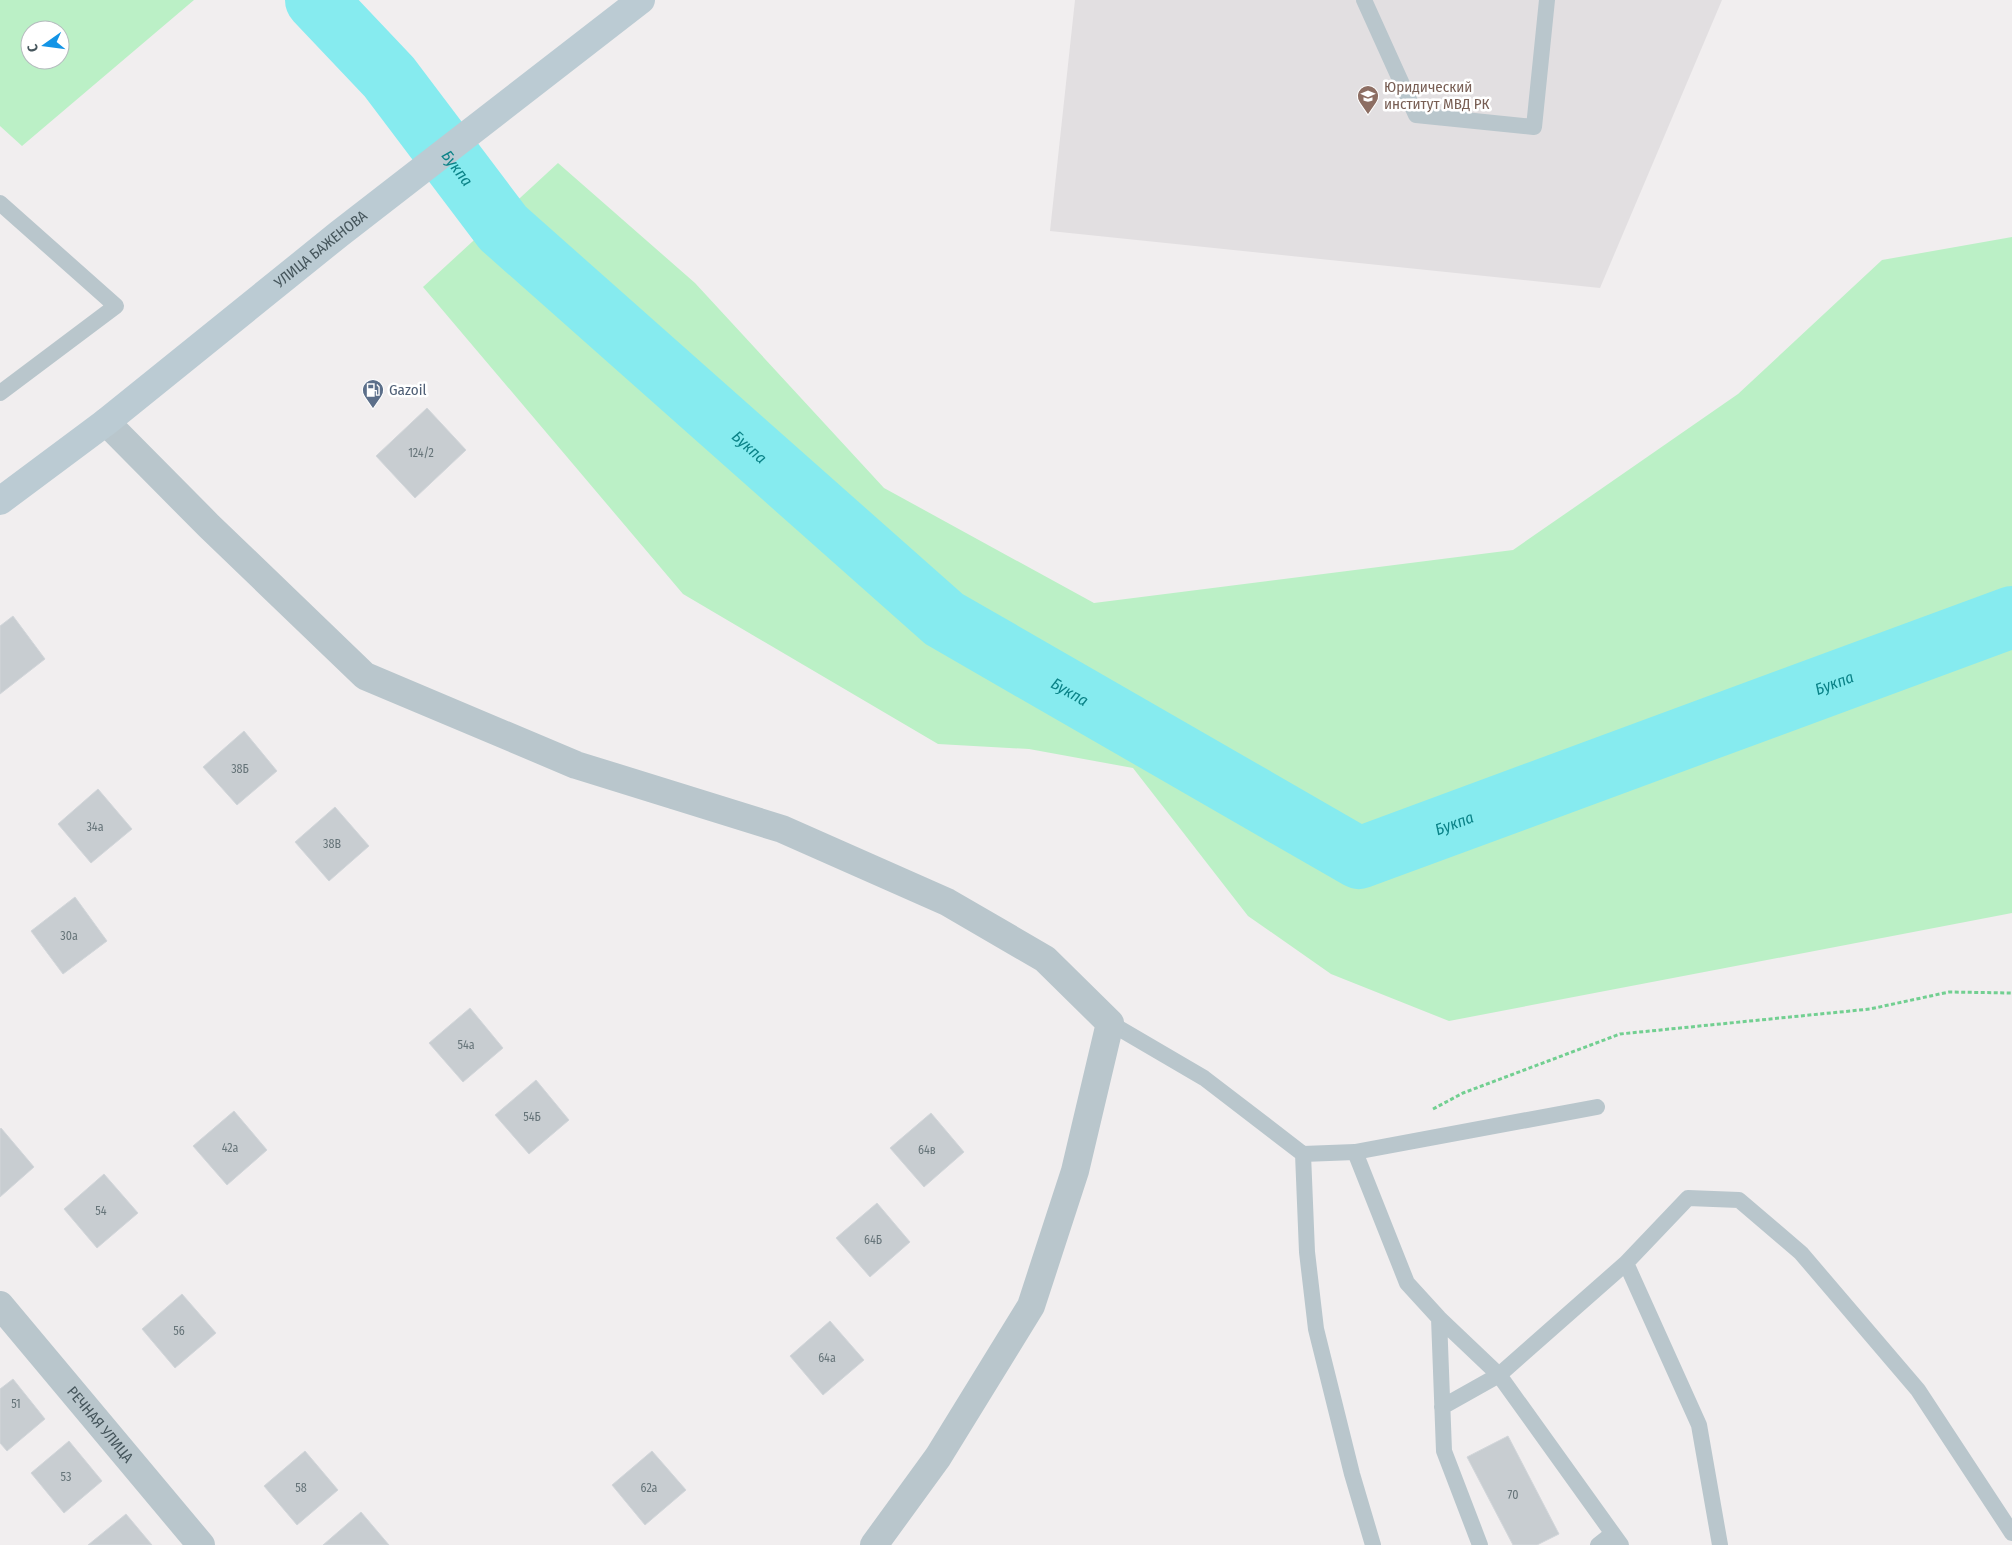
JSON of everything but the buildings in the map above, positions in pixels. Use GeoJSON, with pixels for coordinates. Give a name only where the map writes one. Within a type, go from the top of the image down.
{"type":"FeatureCollection","features":[{"type":"Feature","properties":{"kind":"main road","name":"УЛИЦА БАЖЕНОВА"},"geometry":{"type":"LineString","coordinates":[[0,501],[106,422],[339,234],[641,0]]}},
{"type":"Feature","properties":{"kind":"street"},"geometry":{"type":"LineString","coordinates":[[106,422],[209,526],[365,676],[576,765],[782,829],[947,902],[1045,959],[1110,1023],[1075,1170],[1030,1306],[938,1457],[874,1545]]}},
{"type":"Feature","properties":{"kind":"street","name":"РЕЧНАЯ УЛИЦА"},"geometry":{"type":"LineString","coordinates":[[0,1305],[201,1545]]}},
{"type":"Feature","properties":{"kind":"lane"},"geometry":{"type":"LineString","coordinates":[[1364,0],[1416,115],[1534,127],[1547,0]]}},
{"type":"Feature","properties":{"kind":"lane"},"geometry":{"type":"LineString","coordinates":[[0,203],[116,306],[0,393]]}},
{"type":"Feature","properties":{"kind":"lane"},"geometry":{"type":"LineString","coordinates":[[1110,1023],[1204,1078],[1303,1154],[1355,1152],[1597,1107]]}},
{"type":"Feature","properties":{"kind":"lane"},"geometry":{"type":"LineString","coordinates":[[1355,1152],[1408,1283],[1439,1318],[1499,1375],[1616,1539],[1598,1545]]}},
{"type":"Feature","properties":{"kind":"lane"},"geometry":{"type":"LineString","coordinates":[[1303,1154],[1307,1252],[1316,1329],[1352,1474],[1373,1545]]}},
{"type":"Feature","properties":{"kind":"lane"},"geometry":{"type":"LineString","coordinates":[[1442,1407],[1499,1375],[1626,1263],[1688,1198],[1739,1200],[1801,1253],[1918,1390],[2012,1533]]}},
{"type":"Feature","properties":{"kind":"lane"},"geometry":{"type":"LineString","coordinates":[[1626,1263],[1699,1425],[1720,1545]]}},
{"type":"Feature","properties":{"kind":"lane"},"geometry":{"type":"LineString","coordinates":[[1439,1318],[1444,1451],[1480,1545]]}},
{"type":"Feature","properties":{"kind":"path"},"geometry":{"type":"LineString","coordinates":[[1430,1111],[1463,1093],[1620,1034],[1870,1010],[1949,992],[2012,992]]}},
{"type":"Feature","properties":{"kind":"shaded area","name":"Юридический институт МВД РК"},"geometry":{"type":"Polygon","coordinates":[[[1075,0],[1722,0],[1600,288],[1050,231],[1075,0]]]}},
{"type":"Feature","properties":{"kind":"green space"},"geometry":{"type":"Polygon","coordinates":[[[0,0],[194,0],[22,146],[0,126],[0,0]]]}},
{"type":"Feature","properties":{"kind":"green space"},"geometry":{"type":"Polygon","coordinates":[[[558,163],[695,283],[884,488],[1094,603],[1513,550],[1738,394],[1882,260],[2012,237],[2012,913],[1449,1021],[1331,974],[1248,916],[1133,768],[1029,749],[938,744],[683,594],[423,287],[558,163]]]}},
{"type":"Feature","properties":{"kind":"waterway","name":"Букпа"},"geometry":{"type":"LineString","coordinates":[[316,0],[389,77],[503,228],[944,619],[1359,858],[2012,617]]}},
{"type":"Feature","properties":{"kind":"place","name":"Юридический институт МВД РК"},"geometry":{"type":"Point","coordinates":[1368,115]}},
{"type":"Feature","properties":{"kind":"place","name":"Gazoil"},"geometry":{"type":"Point","coordinates":[373,409]}}]}
